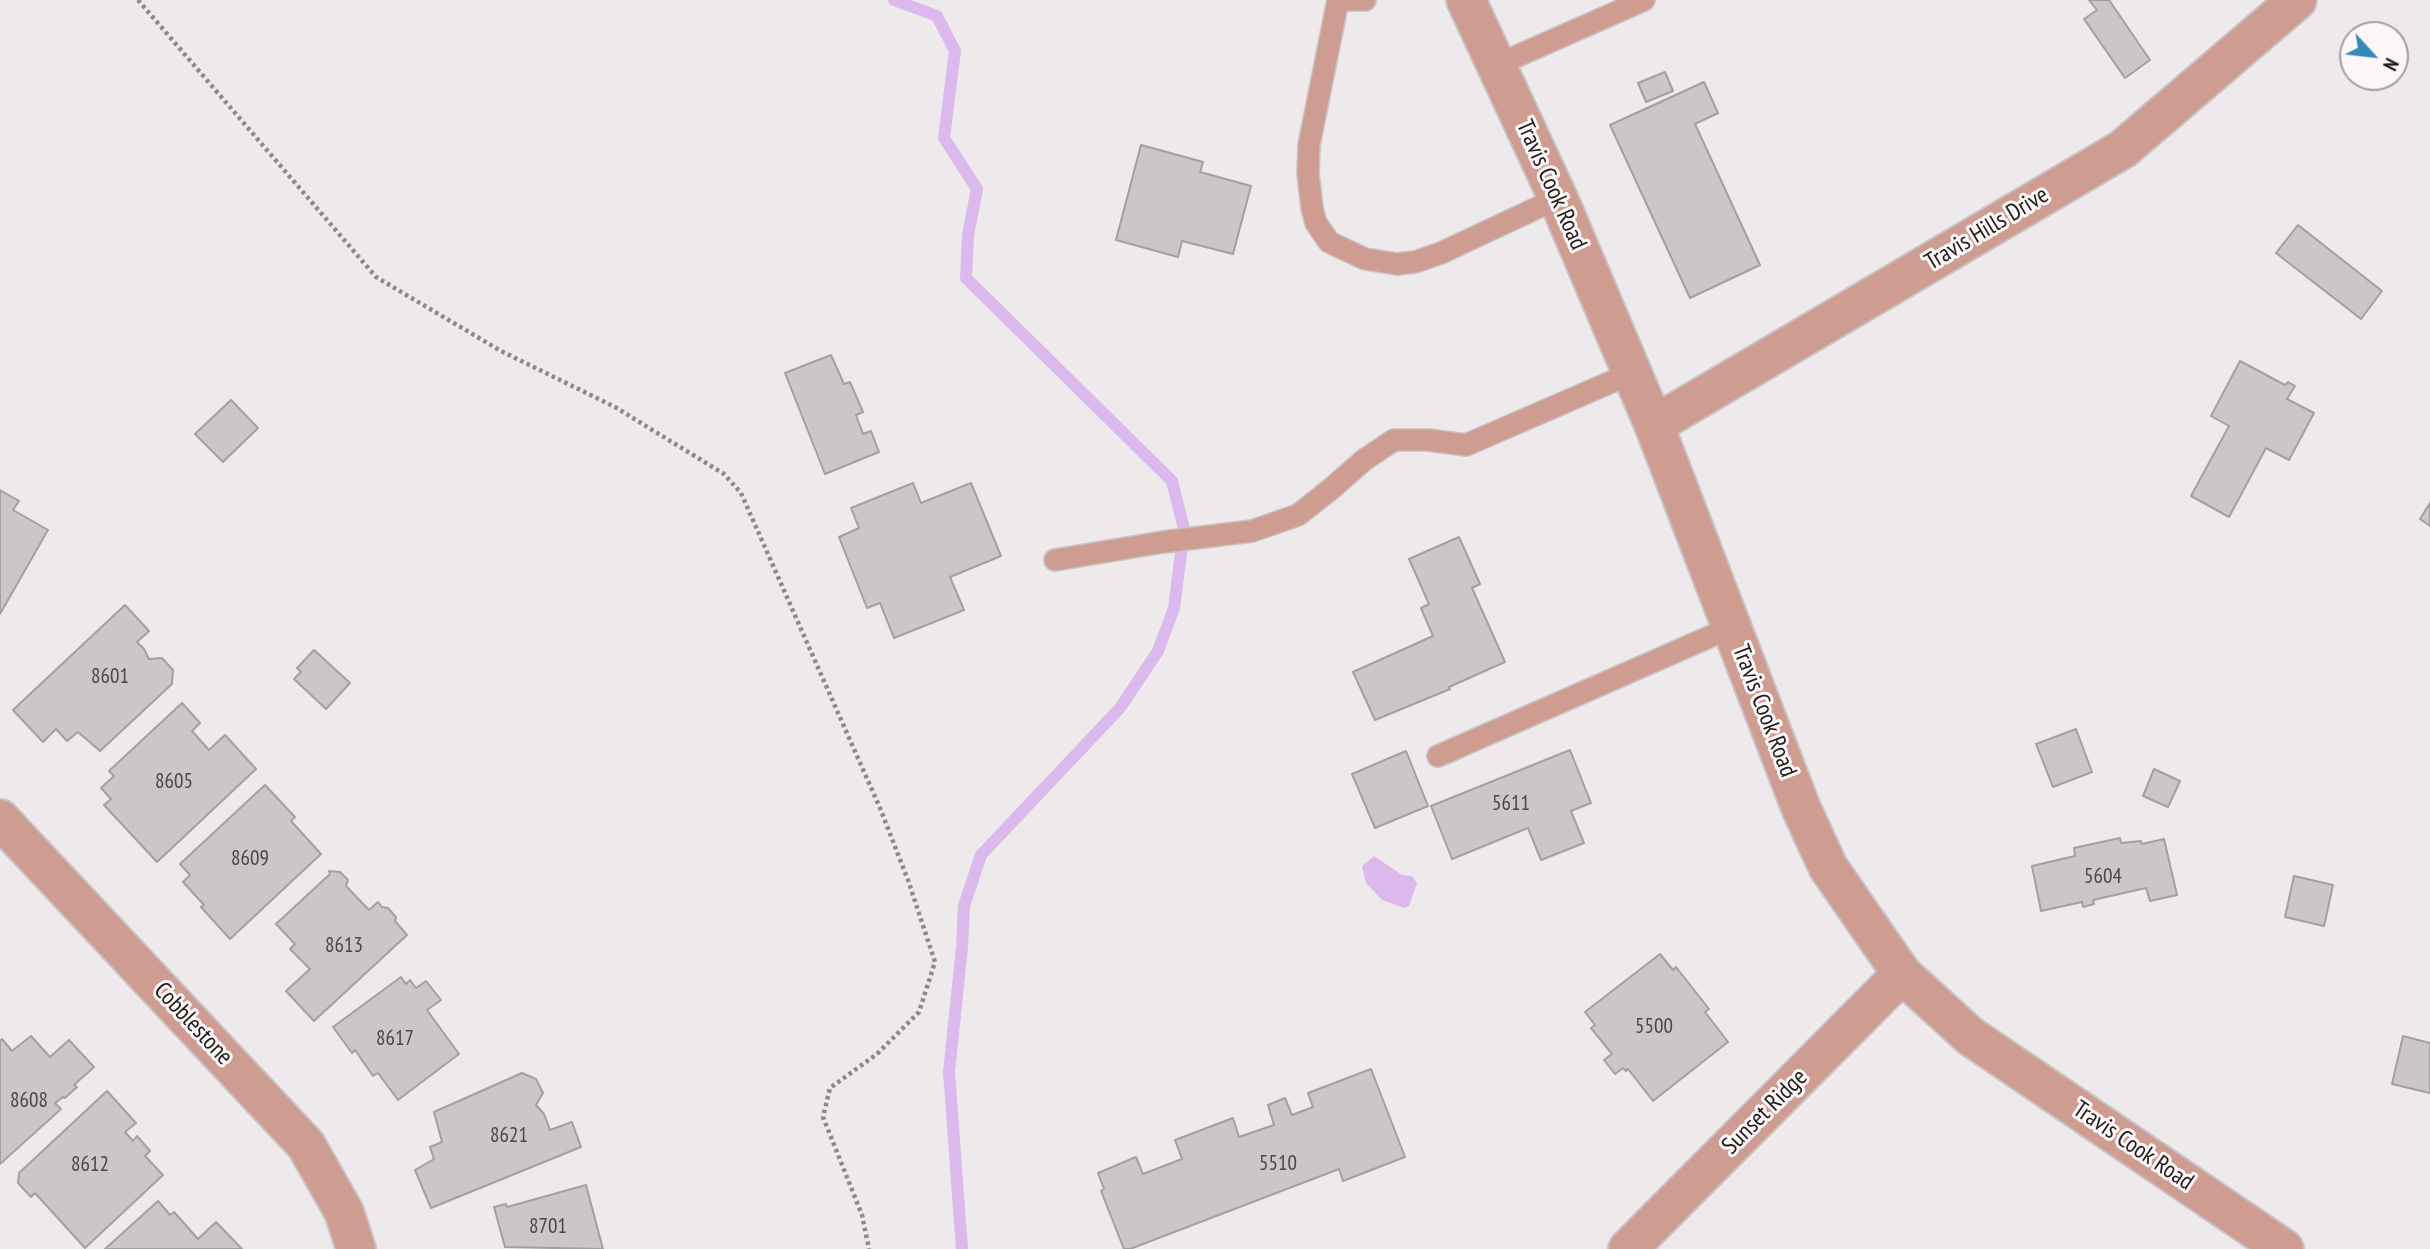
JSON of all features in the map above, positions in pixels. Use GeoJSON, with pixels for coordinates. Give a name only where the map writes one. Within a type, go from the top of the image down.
{"type":"FeatureCollection","features":[{"type":"Feature","properties":{"kind":"street","name":"Travis Cook Road"},"geometry":{"type":"LineString","coordinates":[[1466,0],[1558,198],[1654,425],[1801,808],[1828,867],[1902,974],[1970,1036],[2284,1249]]}},
{"type":"Feature","properties":{"kind":"street","name":"Travis Hills Drive"},"geometry":{"type":"LineString","coordinates":[[1654,425],[2123,149],[2297,0]]}},
{"type":"Feature","properties":{"kind":"street","name":"Cobblestone"},"geometry":{"type":"LineString","coordinates":[[0,819],[306,1145],[344,1212],[356,1249]]}},
{"type":"Feature","properties":{"kind":"street","name":"Sunset Ridge"},"geometry":{"type":"LineString","coordinates":[[1628,1249],[1902,974]]}},
{"type":"Feature","properties":{"kind":"lane"},"geometry":{"type":"LineString","coordinates":[[1365,0],[1340,0],[1311,134],[1308,173],[1316,223],[1329,242],[1365,260],[1397,264],[1415,262],[1441,253],[1558,198]]}},
{"type":"Feature","properties":{"kind":"lane"},"geometry":{"type":"LineString","coordinates":[[1497,65],[1644,0]]}},
{"type":"Feature","properties":{"kind":"lane"},"geometry":{"type":"LineString","coordinates":[[1055,561],[1163,542],[1252,531],[1298,514],[1364,460],[1394,440],[1428,440],[1466,445],[1632,373]]}},
{"type":"Feature","properties":{"kind":"lane"},"geometry":{"type":"LineString","coordinates":[[1438,756],[1732,627]]}},
{"type":"Feature","properties":{"kind":"path"},"geometry":{"type":"LineString","coordinates":[[138,0],[376,277],[501,351],[615,407],[724,474],[741,493],[880,808],[908,880],[935,962],[919,1012],[877,1054],[830,1088],[823,1117],[862,1215],[869,1249]]}},
{"type":"Feature","properties":{"kind":"shaded area"},"geometry":{"type":"Polygon","coordinates":[[[1374,856],[1402,875],[1412,876],[1417,883],[1409,906],[1404,908],[1382,900],[1366,883],[1362,866],[1374,856]]]}},
{"type":"Feature","properties":{"kind":"building"},"geometry":{"type":"Polygon","coordinates":[[[2089,0],[2109,0],[2150,60],[2125,78],[2084,19],[2097,10],[2089,0]]]}},
{"type":"Feature","properties":{"kind":"building"},"geometry":{"type":"Polygon","coordinates":[[[1665,72],[1673,91],[1646,102],[1638,83],[1665,72]]]}},
{"type":"Feature","properties":{"kind":"building"},"geometry":{"type":"Polygon","coordinates":[[[1704,82],[1718,113],[1695,124],[1760,265],[1690,298],[1610,125],[1704,82]]]}},
{"type":"Feature","properties":{"kind":"building"},"geometry":{"type":"Polygon","coordinates":[[[1141,145],[1203,162],[1200,172],[1251,186],[1233,254],[1182,241],[1178,257],[1116,240],[1141,145]]]}},
{"type":"Feature","properties":{"kind":"building"},"geometry":{"type":"Polygon","coordinates":[[[2298,225],[2382,291],[2361,319],[2276,253],[2298,225]]]}},
{"type":"Feature","properties":{"kind":"building"},"geometry":{"type":"Polygon","coordinates":[[[831,355],[844,384],[850,382],[863,412],[856,415],[863,434],[871,431],[879,452],[825,474],[785,373],[831,355]]]}},
{"type":"Feature","properties":{"kind":"building"},"geometry":{"type":"Polygon","coordinates":[[[2240,361],[2285,385],[2288,382],[2295,386],[2287,399],[2314,413],[2289,460],[2266,448],[2229,517],[2191,496],[2229,426],[2211,416],[2240,361]]]}},
{"type":"Feature","properties":{"kind":"building"},"geometry":{"type":"Polygon","coordinates":[[[231,400],[258,428],[223,462],[195,434],[231,400]]]}},
{"type":"Feature","properties":{"kind":"building"},"geometry":{"type":"Polygon","coordinates":[[[913,483],[921,503],[971,483],[1001,556],[950,577],[964,610],[894,638],[880,603],[867,608],[839,537],[859,528],[851,508],[913,483]]]}},
{"type":"Feature","properties":{"kind":"building"},"geometry":{"type":"Polygon","coordinates":[[[0,490],[19,501],[13,510],[48,530],[0,614],[0,490]]]}},
{"type":"Feature","properties":{"kind":"building"},"geometry":{"type":"Polygon","coordinates":[[[2430,503],[2430,526],[2420,519],[2430,503]]]}},
{"type":"Feature","properties":{"kind":"building"},"geometry":{"type":"Polygon","coordinates":[[[1459,537],[1480,584],[1472,588],[1505,662],[1449,687],[1450,689],[1375,720],[1353,672],[1433,636],[1421,608],[1429,604],[1409,559],[1459,537]]]}},
{"type":"Feature","properties":{"kind":"building"},"geometry":{"type":"Polygon","coordinates":[[[125,605],[149,631],[137,642],[149,659],[162,658],[173,670],[172,684],[100,751],[78,732],[67,741],[56,729],[43,742],[13,710],[125,605]]]}},
{"type":"Feature","properties":{"kind":"building"},"geometry":{"type":"Polygon","coordinates":[[[314,650],[350,683],[326,709],[294,679],[301,672],[297,668],[314,650]]]}},
{"type":"Feature","properties":{"kind":"building"},"geometry":{"type":"Polygon","coordinates":[[[182,703],[200,723],[192,731],[209,750],[225,735],[256,769],[157,862],[104,805],[111,799],[101,788],[114,776],[109,771],[182,703]]]}},
{"type":"Feature","properties":{"kind":"building"},"geometry":{"type":"Polygon","coordinates":[[[2076,729],[2092,772],[2053,787],[2036,744],[2076,729]]]}},
{"type":"Feature","properties":{"kind":"building"},"geometry":{"type":"Polygon","coordinates":[[[1570,750],[1591,803],[1571,811],[1584,843],[1541,860],[1528,828],[1452,859],[1431,806],[1570,750]]]}},
{"type":"Feature","properties":{"kind":"building"},"geometry":{"type":"Polygon","coordinates":[[[1406,751],[1428,806],[1375,828],[1352,774],[1406,751]]]}},
{"type":"Feature","properties":{"kind":"building"},"geometry":{"type":"Polygon","coordinates":[[[2154,769],[2180,781],[2168,807],[2143,796],[2154,769]]]}},
{"type":"Feature","properties":{"kind":"building"},"geometry":{"type":"Polygon","coordinates":[[[265,785],[295,817],[291,821],[321,854],[230,939],[183,882],[190,875],[180,864],[265,785]]]}},
{"type":"Feature","properties":{"kind":"building"},"geometry":{"type":"Polygon","coordinates":[[[2120,838],[2121,843],[2141,841],[2142,844],[2164,839],[2177,895],[2150,901],[2146,888],[2093,900],[2094,904],[2083,907],[2082,902],[2041,911],[2032,866],[2075,856],[2074,848],[2120,838]]]}},
{"type":"Feature","properties":{"kind":"building"},"geometry":{"type":"Polygon","coordinates":[[[329,871],[340,872],[348,880],[346,886],[369,910],[378,902],[382,907],[388,908],[407,935],[314,1021],[286,991],[310,969],[290,949],[295,944],[276,924],[330,874],[329,871]]]}},
{"type":"Feature","properties":{"kind":"building"},"geometry":{"type":"Polygon","coordinates":[[[2294,876],[2333,885],[2324,926],[2285,917],[2294,876]]]}},
{"type":"Feature","properties":{"kind":"building"},"geometry":{"type":"Polygon","coordinates":[[[1660,954],[1673,970],[1676,967],[1709,1009],[1705,1012],[1728,1042],[1653,1101],[1628,1069],[1626,1071],[1623,1068],[1615,1074],[1604,1060],[1612,1054],[1591,1028],[1595,1025],[1585,1012],[1660,954]]]}},
{"type":"Feature","properties":{"kind":"building"},"geometry":{"type":"Polygon","coordinates":[[[401,977],[406,984],[410,980],[416,988],[426,981],[441,1000],[427,1010],[459,1054],[398,1100],[378,1073],[373,1076],[355,1050],[352,1053],[333,1027],[401,977]]]}},
{"type":"Feature","properties":{"kind":"building"},"geometry":{"type":"Polygon","coordinates":[[[31,1036],[50,1057],[69,1040],[94,1067],[74,1085],[77,1087],[55,1103],[61,1109],[0,1164],[0,1041],[2,1039],[12,1051],[31,1036]]]}},
{"type":"Feature","properties":{"kind":"building"},"geometry":{"type":"Polygon","coordinates":[[[2403,1036],[2430,1043],[2430,1093],[2392,1084],[2403,1036]]]}},
{"type":"Feature","properties":{"kind":"building"},"geometry":{"type":"Polygon","coordinates":[[[1371,1069],[1405,1157],[1343,1181],[1339,1169],[1124,1249],[1101,1191],[1104,1189],[1098,1173],[1136,1157],[1143,1174],[1182,1159],[1175,1140],[1233,1118],[1239,1137],[1274,1125],[1268,1105],[1285,1098],[1292,1115],[1313,1107],[1308,1093],[1371,1069]]]}},
{"type":"Feature","properties":{"kind":"building"},"geometry":{"type":"Polygon","coordinates":[[[522,1073],[536,1079],[543,1093],[536,1105],[544,1114],[550,1130],[572,1122],[581,1147],[431,1208],[415,1170],[434,1159],[430,1147],[442,1142],[434,1112],[522,1073]]]}},
{"type":"Feature","properties":{"kind":"building"},"geometry":{"type":"Polygon","coordinates":[[[107,1091],[136,1123],[125,1132],[133,1141],[137,1136],[150,1151],[145,1156],[163,1175],[85,1248],[35,1193],[31,1197],[18,1183],[19,1173],[107,1091]]]}},
{"type":"Feature","properties":{"kind":"building"},"geometry":{"type":"Polygon","coordinates":[[[586,1185],[603,1249],[505,1247],[494,1207],[506,1204],[507,1207],[586,1185]]]}},
{"type":"Feature","properties":{"kind":"building"},"geometry":{"type":"Polygon","coordinates":[[[158,1201],[170,1215],[174,1212],[198,1239],[216,1222],[242,1249],[105,1249],[158,1201]]]}},
{"type":"Feature","properties":{"kind":"waterway"},"geometry":{"type":"LineString","coordinates":[[894,0],[937,16],[955,51],[944,138],[977,189],[968,235],[966,278],[1172,481],[1184,529],[1174,608],[1158,651],[1120,708],[981,855],[964,906],[949,1072],[962,1249]]}}]}
